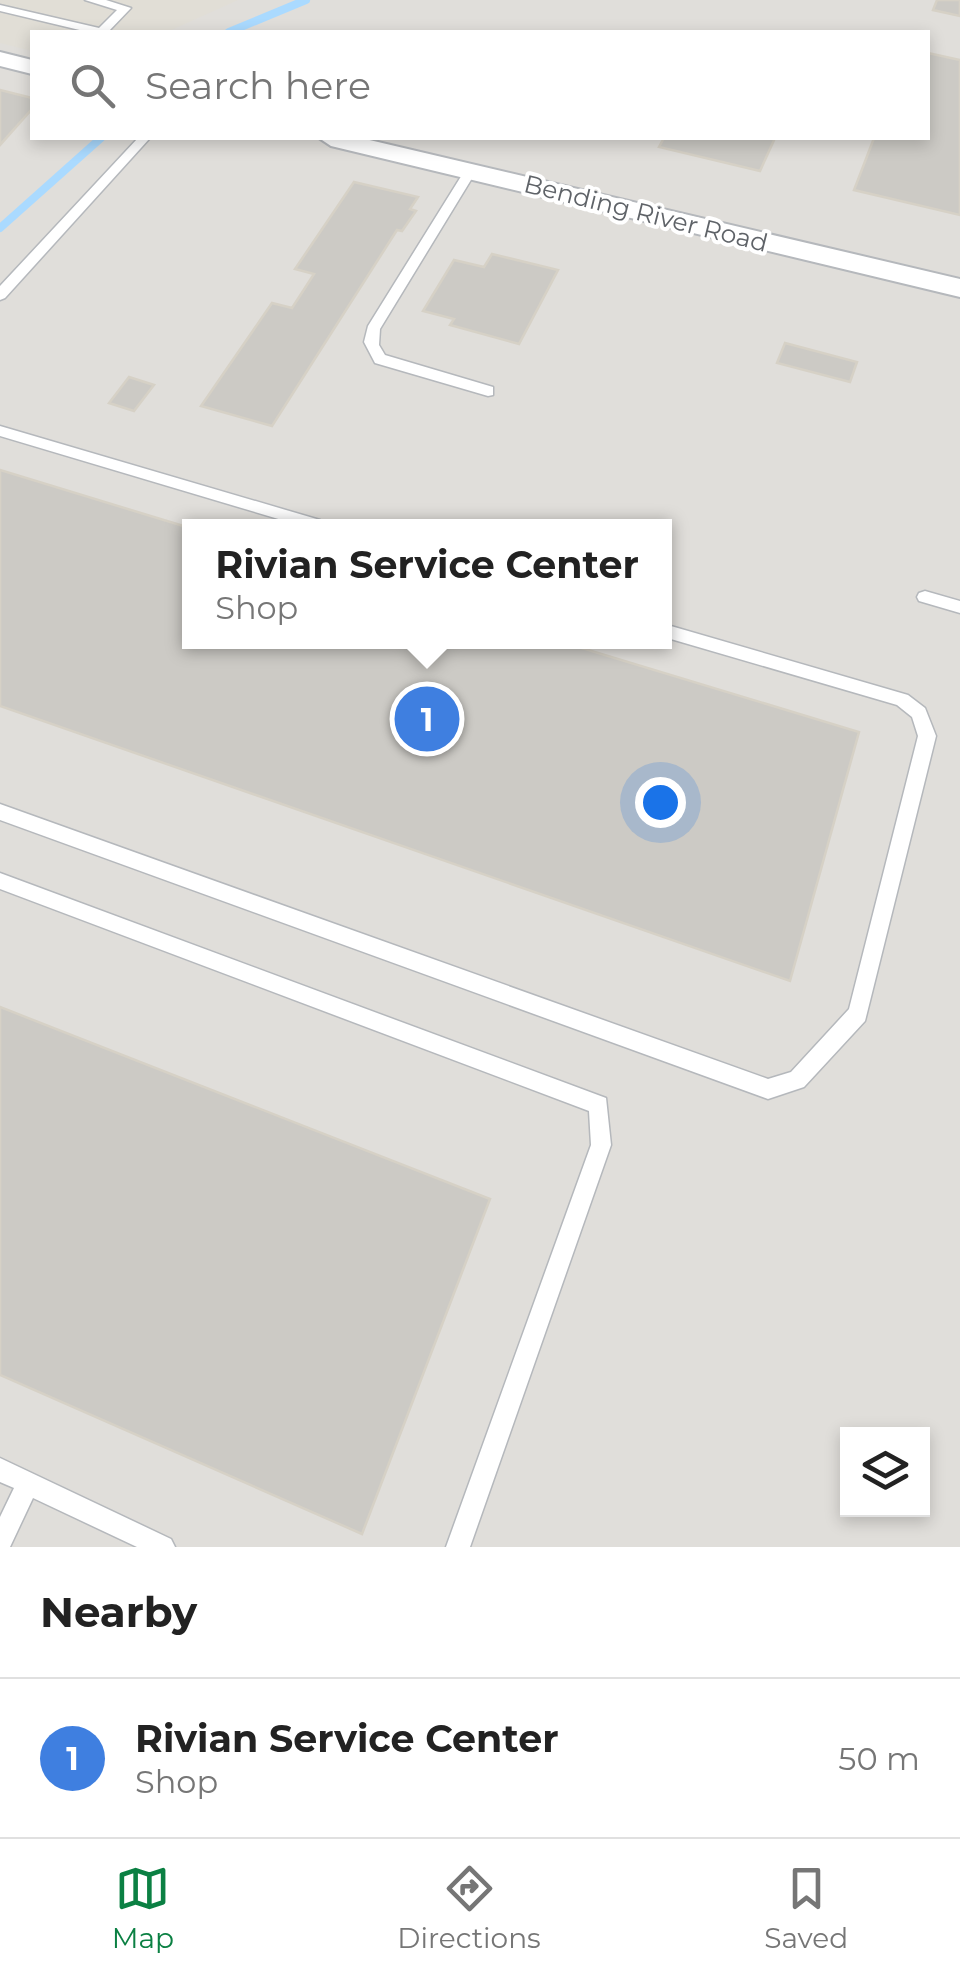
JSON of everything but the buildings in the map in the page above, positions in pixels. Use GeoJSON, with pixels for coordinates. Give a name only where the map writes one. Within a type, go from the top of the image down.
{"type":"FeatureCollection","features":[{"type":"Feature","properties":{"kind":"street"},"geometry":{"type":"LineString","coordinates":[[0,59],[30,66]]}},
{"type":"Feature","properties":{"kind":"street","name":"Bending River Road"},"geometry":{"type":"LineString","coordinates":[[340,140],[960,288]]}},
{"type":"Feature","properties":{"kind":"lane"},"geometry":{"type":"LineString","coordinates":[[91,0],[126,8],[104,30]]}},
{"type":"Feature","properties":{"kind":"lane"},"geometry":{"type":"LineString","coordinates":[[0,8],[94,30]]}},
{"type":"Feature","properties":{"kind":"lane"},"geometry":{"type":"LineString","coordinates":[[0,296],[142,140]]}},
{"type":"Feature","properties":{"kind":"lane"},"geometry":{"type":"LineString","coordinates":[[471,170],[373,328],[370,339],[372,350],[380,359],[488,391]]}},
{"type":"Feature","properties":{"kind":"lane"},"geometry":{"type":"LineString","coordinates":[[0,431],[296,519]]}},
{"type":"Feature","properties":{"kind":"lane"},"geometry":{"type":"LineString","coordinates":[[925,597],[960,608]]}},
{"type":"Feature","properties":{"kind":"lane"},"geometry":{"type":"LineString","coordinates":[[0,812],[768,1089],[798,1080],[858,1014],[927,736],[919,713],[902,700],[672,632]]}},
{"type":"Feature","properties":{"kind":"lane"},"geometry":{"type":"LineString","coordinates":[[0,881],[598,1105],[601,1145],[458,1547]]}},
{"type":"Feature","properties":{"kind":"lane"},"geometry":{"type":"LineString","coordinates":[[0,1470],[163,1547]]}},
{"type":"Feature","properties":{"kind":"lane"},"geometry":{"type":"LineString","coordinates":[[0,1542],[28,1484]]}},
{"type":"Feature","properties":{"kind":"shaded area"},"geometry":{"type":"Polygon","coordinates":[[[0,0],[960,0],[960,1547],[0,1547],[0,0]]]}},
{"type":"Feature","properties":{"kind":"shaded area"},"geometry":{"type":"Polygon","coordinates":[[[0,0],[238,0],[171,30],[30,30],[30,50],[0,43],[0,0]]]}},
{"type":"Feature","properties":{"kind":"waterway"},"geometry":{"type":"LineString","coordinates":[[234,30],[306,0]]}},
{"type":"Feature","properties":{"kind":"waterway"},"geometry":{"type":"LineString","coordinates":[[0,228],[99,140]]}},
{"type":"Feature","properties":{"kind":"place","name":"Rivian Service Center"},"geometry":{"type":"Point","coordinates":[427,719]}}]}
